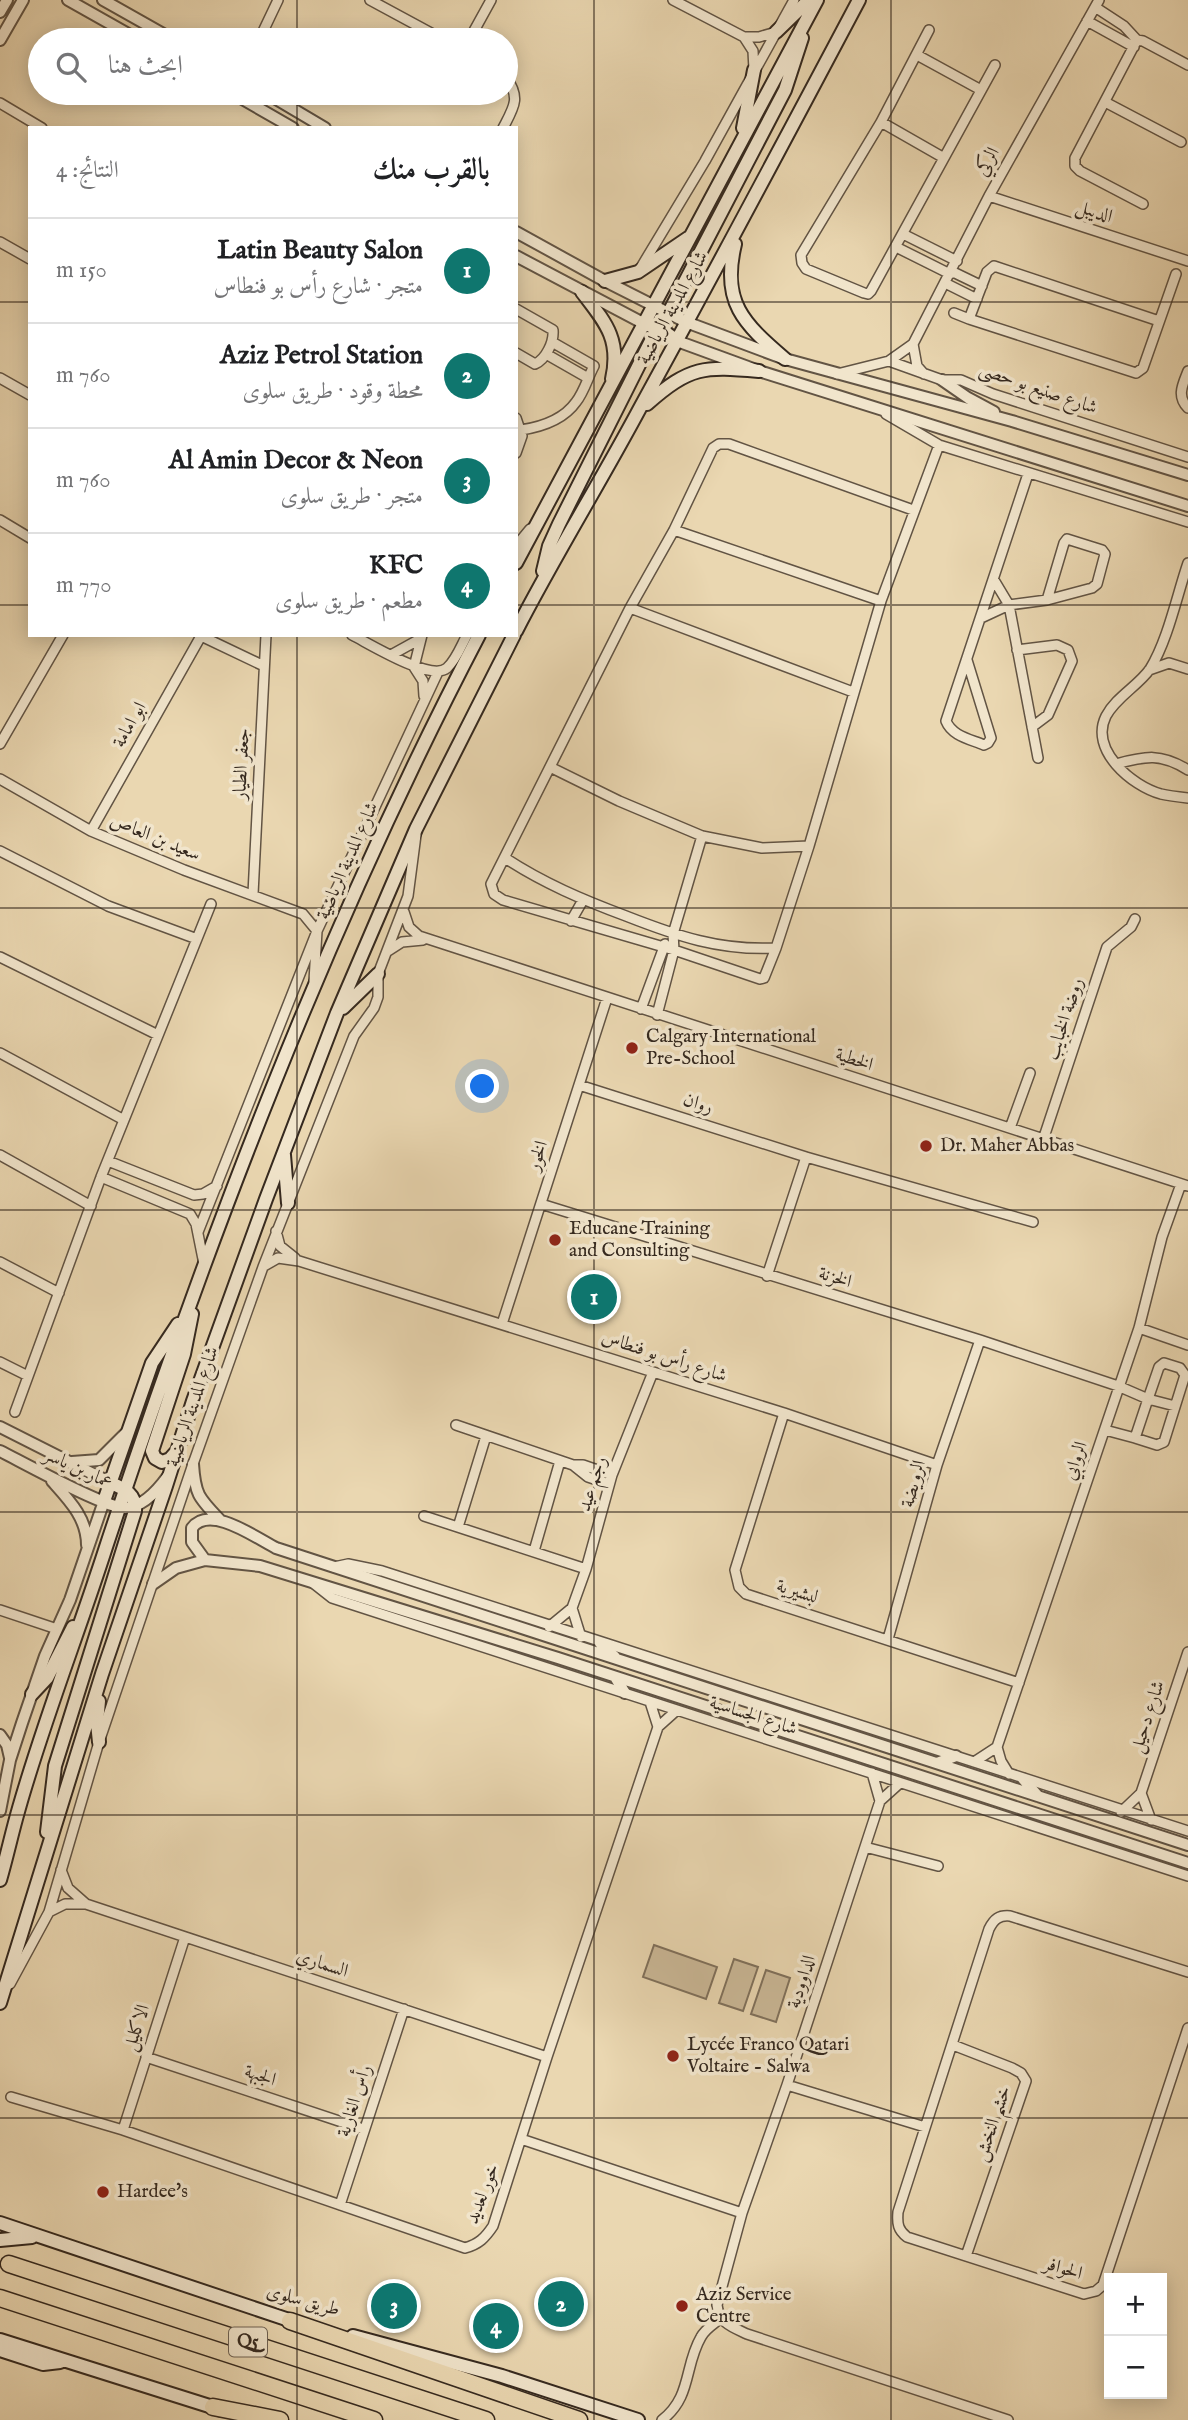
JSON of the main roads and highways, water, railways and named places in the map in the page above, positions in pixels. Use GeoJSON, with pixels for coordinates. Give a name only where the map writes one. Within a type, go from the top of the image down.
{"type":"FeatureCollection","features":[{"type":"Feature","properties":{"kind":"highway","name":"Q5"},"geometry":{"type":"LineString","coordinates":[[9,2264],[486,2420]]}},
{"type":"Feature","properties":{"kind":"highway","name":"Q5"},"geometry":{"type":"LineString","coordinates":[[0,2298],[374,2420]]}},
{"type":"Feature","properties":{"kind":"highway"},"geometry":{"type":"LineString","coordinates":[[290,2321],[579,2420]]}},
{"type":"Feature","properties":{"kind":"highway"},"geometry":{"type":"LineString","coordinates":[[213,2407],[280,2420]]}},
{"type":"Feature","properties":{"kind":"main road"},"geometry":{"type":"LineString","coordinates":[[776,32],[809,0]]}},
{"type":"Feature","properties":{"kind":"main road","name":"شارع المدينة الرياضية"},"geometry":{"type":"LineString","coordinates":[[518,559],[610,391],[651,327],[662,316],[655,306],[817,0]]}},
{"type":"Feature","properties":{"kind":"main road","name":"شارع المدينة الرياضية"},"geometry":{"type":"LineString","coordinates":[[518,627],[738,229],[859,0]]}},
{"type":"Feature","properties":{"kind":"main road"},"geometry":{"type":"LineString","coordinates":[[677,341],[664,329],[664,322],[785,90],[807,18]]}},
{"type":"Feature","properties":{"kind":"main road"},"geometry":{"type":"LineString","coordinates":[[740,141],[754,70]]}},
{"type":"Feature","properties":{"kind":"main road"},"geometry":{"type":"LineString","coordinates":[[738,229],[730,275],[734,303],[747,325],[785,359]]}},
{"type":"Feature","properties":{"kind":"main road"},"geometry":{"type":"LineString","coordinates":[[605,281],[638,272],[691,236]]}},
{"type":"Feature","properties":{"kind":"main road"},"geometry":{"type":"LineString","coordinates":[[582,292],[604,320],[614,342],[615,358],[610,391]]}},
{"type":"Feature","properties":{"kind":"main road"},"geometry":{"type":"LineString","coordinates":[[540,585],[553,536],[651,327]]}},
{"type":"Feature","properties":{"kind":"main road"},"geometry":{"type":"LineString","coordinates":[[639,411],[672,383],[692,372],[716,368],[759,372]]}},
{"type":"Feature","properties":{"kind":"main road","name":"شارع المدينة الرياضية"},"geometry":{"type":"LineString","coordinates":[[0,1880],[19,1807],[163,1375],[196,1289],[314,984],[407,777],[478,637]]}},
{"type":"Feature","properties":{"kind":"main road","name":"شارع المدينة الرياضية"},"geometry":{"type":"LineString","coordinates":[[1,2001],[102,1674],[193,1401],[284,1152],[337,1013],[416,829],[513,637]]}},
{"type":"Feature","properties":{"kind":"main road"},"geometry":{"type":"LineString","coordinates":[[337,1013],[378,974]]}},
{"type":"Feature","properties":{"kind":"main road"},"geometry":{"type":"LineString","coordinates":[[284,1152],[288,1203]]}},
{"type":"Feature","properties":{"kind":"main road"},"geometry":{"type":"LineString","coordinates":[[178,1450],[170,1459],[162,1462],[156,1460],[152,1451],[184,1354],[196,1289]]}},
{"type":"Feature","properties":{"kind":"main road"},"geometry":{"type":"LineString","coordinates":[[104,1501],[152,1363],[187,1313]]}},
{"type":"Feature","properties":{"kind":"main road"},"geometry":{"type":"LineString","coordinates":[[43,1864],[55,1766],[135,1505],[132,1496],[111,1483]]}},
{"type":"Feature","properties":{"kind":"main road"},"geometry":{"type":"LineString","coordinates":[[32,1694],[47,1678],[88,1600]]}},
{"type":"Feature","properties":{"kind":"main road"},"geometry":{"type":"LineString","coordinates":[[99,1742],[97,1723],[102,1674]]}},
{"type":"Feature","properties":{"kind":"main road"},"geometry":{"type":"LineString","coordinates":[[0,2221],[21,2230]]}},
{"type":"Feature","properties":{"kind":"main road"},"geometry":{"type":"LineString","coordinates":[[0,2231],[21,2230]]}},
{"type":"Feature","properties":{"kind":"main road","name":"طريق سلوى"},"geometry":{"type":"LineString","coordinates":[[21,2230],[290,2321],[398,2346],[638,2420]]}},
{"type":"Feature","properties":{"kind":"main road"},"geometry":{"type":"LineString","coordinates":[[0,2240],[40,2236]]}},
{"type":"Feature","properties":{"kind":"main road"},"geometry":{"type":"LineString","coordinates":[[0,2333],[30,2350]]}},
{"type":"Feature","properties":{"kind":"main road"},"geometry":{"type":"LineString","coordinates":[[0,2340],[248,2420]]}},
{"type":"Feature","properties":{"kind":"main road"},"geometry":{"type":"LineString","coordinates":[[0,2350],[43,2364],[67,2362]]}},
{"type":"Feature","properties":{"kind":"place","name":"Calgary International Pre-School"},"geometry":{"type":"Point","coordinates":[632,1048]}},
{"type":"Feature","properties":{"kind":"place","name":"Dr. Maher Abbas"},"geometry":{"type":"Point","coordinates":[926,1146]}},
{"type":"Feature","properties":{"kind":"place","name":"Educane Training and Consulting"},"geometry":{"type":"Point","coordinates":[555,1240]}},
{"type":"Feature","properties":{"kind":"place","name":"Latin Beauty Salon"},"geometry":{"type":"Point","coordinates":[594,1297]}},
{"type":"Feature","properties":{"kind":"place","name":"Lycée Franco Qatari Voltaire - Salwa"},"geometry":{"type":"Point","coordinates":[673,2056]}},
{"type":"Feature","properties":{"kind":"place","name":"Hardee's"},"geometry":{"type":"Point","coordinates":[103,2192]}},
{"type":"Feature","properties":{"kind":"place","name":"Aziz Petrol Station"},"geometry":{"type":"Point","coordinates":[561,2304]}},
{"type":"Feature","properties":{"kind":"place","name":"Al Amin Decor & Neon"},"geometry":{"type":"Point","coordinates":[394,2306]}},
{"type":"Feature","properties":{"kind":"place","name":"Aziz Service Centre"},"geometry":{"type":"Point","coordinates":[682,2306]}},
{"type":"Feature","properties":{"kind":"place","name":"KFC"},"geometry":{"type":"Point","coordinates":[496,2326]}}]}
